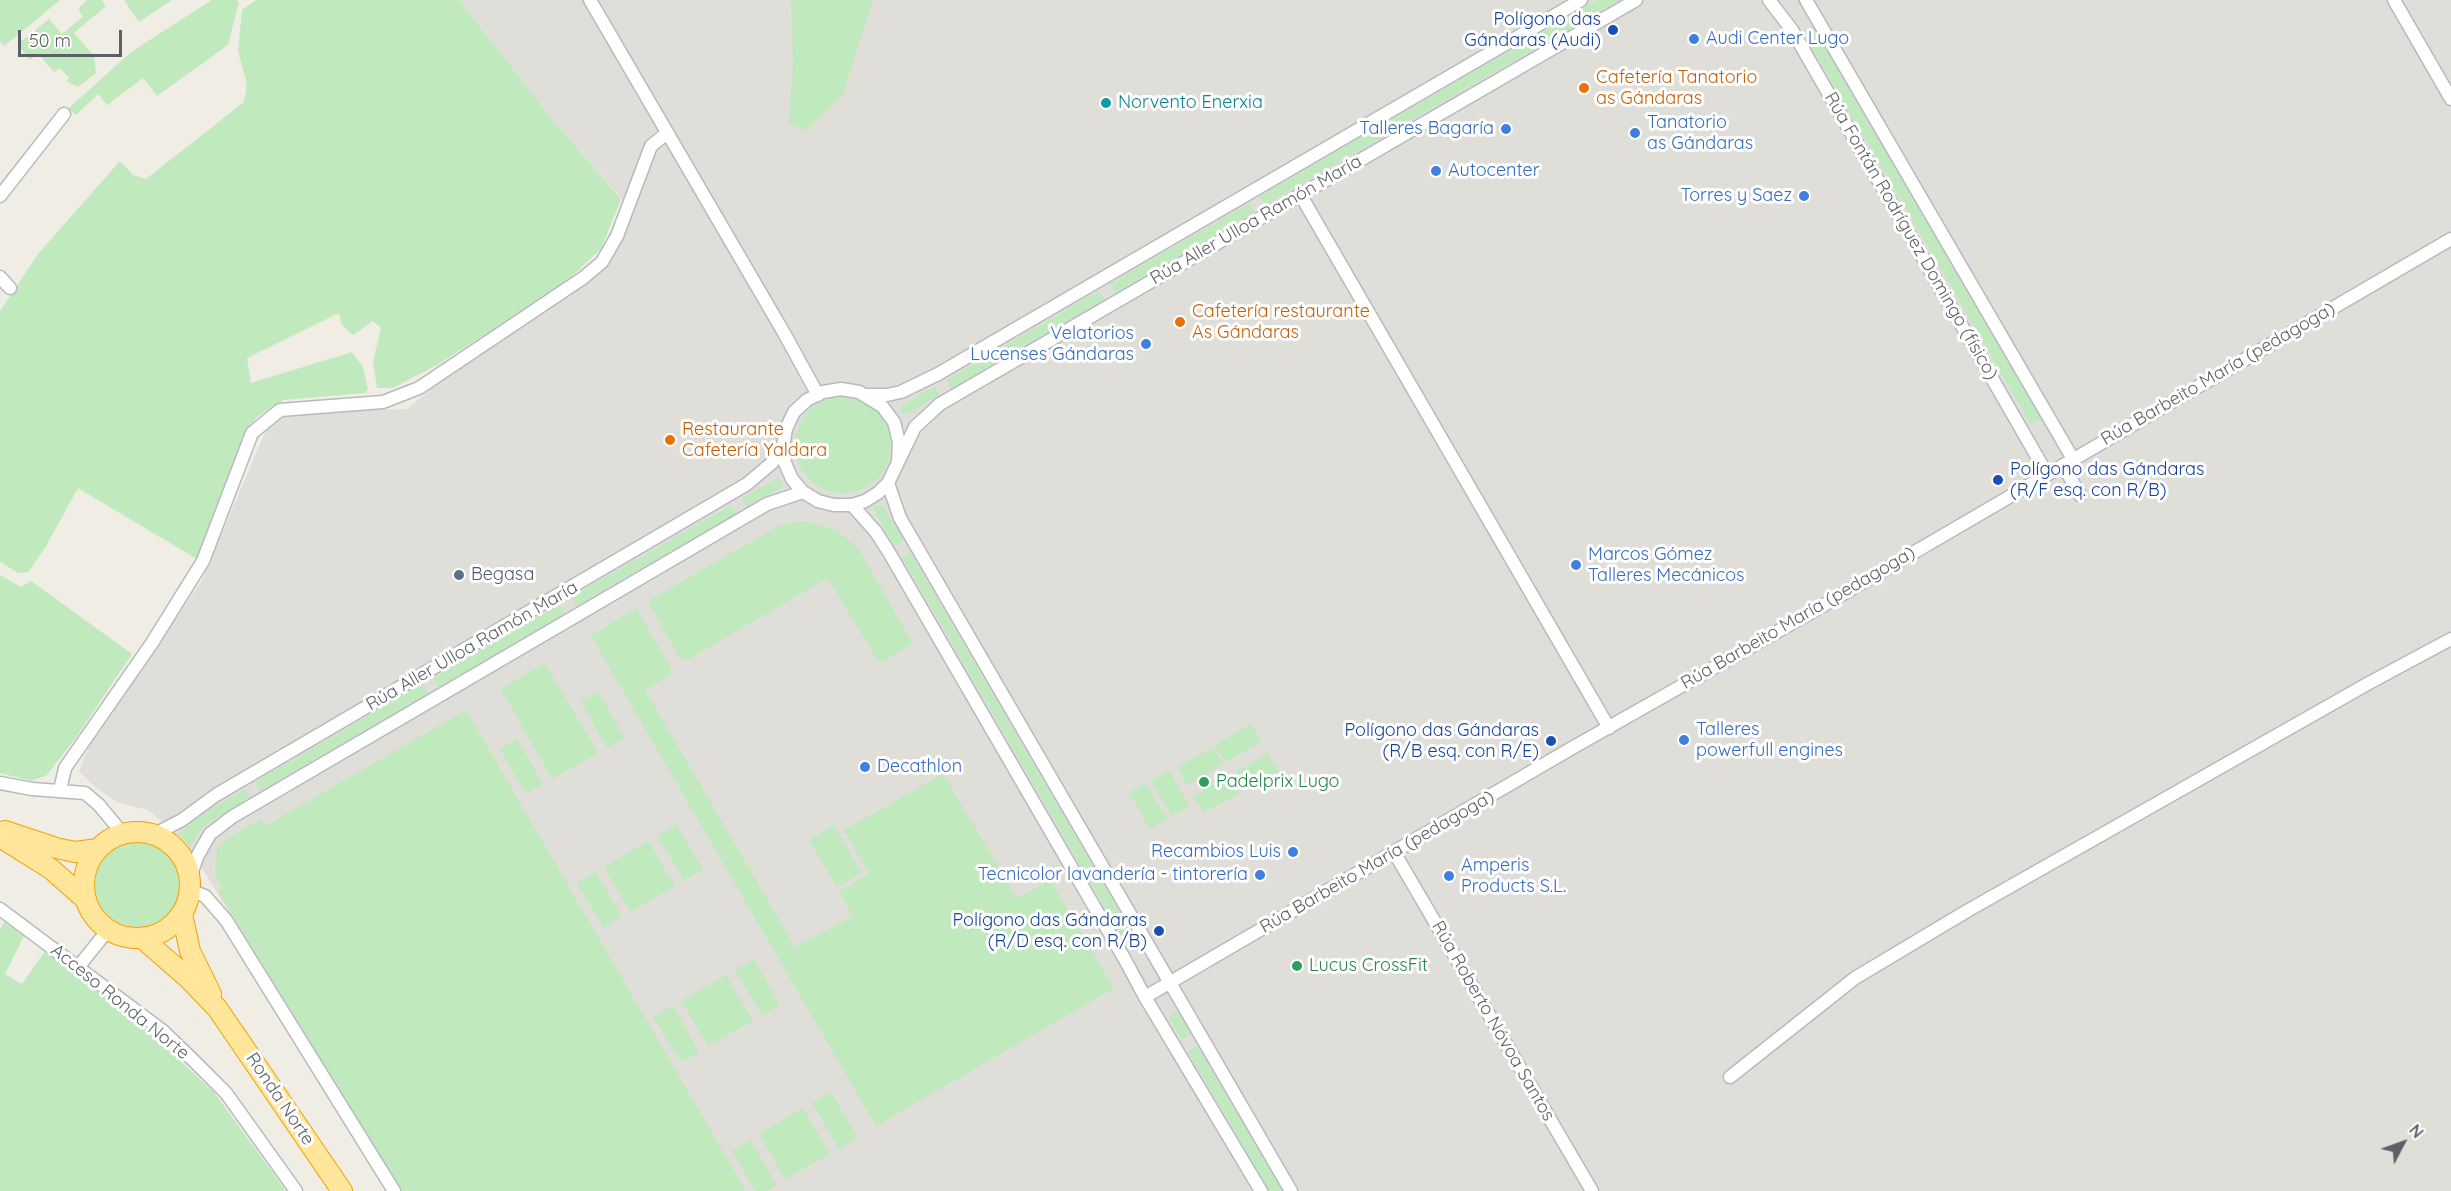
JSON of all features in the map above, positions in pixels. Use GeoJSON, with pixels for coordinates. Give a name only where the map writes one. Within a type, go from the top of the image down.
{"type":"FeatureCollection","features":[{"type":"Feature","properties":{"kind":"highway"},"geometry":{"type":"LineString","coordinates":[[0,830],[75,852],[98,849]]}},
{"type":"Feature","properties":{"kind":"highway"},"geometry":{"type":"LineString","coordinates":[[108,930],[93,916],[85,899],[84,881],[88,864],[98,849],[109,840],[123,834],[138,832],[153,835],[166,841],[177,851],[185,863],[190,883],[182,914],[165,931],[142,939]]}},
{"type":"Feature","properties":{"kind":"highway"},"geometry":{"type":"LineString","coordinates":[[0,837],[51,869],[85,899]]}},
{"type":"Feature","properties":{"kind":"highway","name":"Ronda Norte"},"geometry":{"type":"LineString","coordinates":[[182,914],[190,951],[217,1008],[342,1191]]}},
{"type":"Feature","properties":{"kind":"highway","name":"Ronda Norte"},"geometry":{"type":"LineString","coordinates":[[108,930],[130,938],[142,939],[189,979],[217,1008]]}},
{"type":"Feature","properties":{"kind":"street"},"geometry":{"type":"LineString","coordinates":[[590,0],[818,395]]}},
{"type":"Feature","properties":{"kind":"street","name":"Rúa Aller Ulloa Ramón María"},"geometry":{"type":"LineString","coordinates":[[153,835],[182,820],[216,795],[747,484],[773,462],[783,447],[786,429],[794,412],[807,400],[841,389],[865,394],[887,395],[901,392],[938,374],[1581,0]]}},
{"type":"Feature","properties":{"kind":"street","name":"Rúa Aller Ulloa Ramón María"},"geometry":{"type":"LineString","coordinates":[[852,505],[866,501],[888,483],[915,427],[940,404],[1636,0]]}},
{"type":"Feature","properties":{"kind":"street","name":"Rúa Fontán Rodríguez Domingo (físico)"},"geometry":{"type":"LineString","coordinates":[[1769,0],[1792,30],[2048,474]]}},
{"type":"Feature","properties":{"kind":"street","name":"Rúa Fontán Rodríguez Domingo (físico)"},"geometry":{"type":"LineString","coordinates":[[1806,0],[2068,462],[2080,495]]}},
{"type":"Feature","properties":{"kind":"street"},"geometry":{"type":"LineString","coordinates":[[2394,0],[2451,99]]}},
{"type":"Feature","properties":{"kind":"street"},"geometry":{"type":"LineString","coordinates":[[0,196],[64,114]]}},
{"type":"Feature","properties":{"kind":"street"},"geometry":{"type":"LineString","coordinates":[[60,790],[65,768],[152,643],[203,561],[252,433],[280,410],[382,402],[419,388],[583,278],[602,262],[616,236],[651,146],[667,133]]}},
{"type":"Feature","properties":{"kind":"street"},"geometry":{"type":"LineString","coordinates":[[1300,194],[1609,728]]}},
{"type":"Feature","properties":{"kind":"street","name":"Rúa Barbeito María (pedagoga)"},"geometry":{"type":"LineString","coordinates":[[1145,997],[2451,239]]}},
{"type":"Feature","properties":{"kind":"street"},"geometry":{"type":"LineString","coordinates":[[0,277],[10,288]]}},
{"type":"Feature","properties":{"kind":"street","name":"Rúa Aller Ulloa Ramón María"},"geometry":{"type":"LineString","coordinates":[[865,394],[882,406],[894,422],[899,442],[898,462]]}},
{"type":"Feature","properties":{"kind":"street"},"geometry":{"type":"LineString","coordinates":[[783,447],[785,464],[792,479],[803,492],[818,501],[834,506],[852,505],[876,532],[1145,997],[1261,1191]]}},
{"type":"Feature","properties":{"kind":"street"},"geometry":{"type":"LineString","coordinates":[[888,483],[900,518],[1291,1191]]}},
{"type":"Feature","properties":{"kind":"street","name":"Rúa Aller Ulloa Ramón María"},"geometry":{"type":"LineString","coordinates":[[190,883],[198,855],[210,834],[232,817],[767,504],[803,492]]}},
{"type":"Feature","properties":{"kind":"street"},"geometry":{"type":"LineString","coordinates":[[1730,1077],[1855,978],[1998,894],[2451,639]]}},
{"type":"Feature","properties":{"kind":"street"},"geometry":{"type":"LineString","coordinates":[[0,783],[32,789],[85,793],[99,805],[123,834]]}},
{"type":"Feature","properties":{"kind":"street","name":"Rúa Roberto Nóvoa Santos"},"geometry":{"type":"LineString","coordinates":[[1394,852],[1592,1191]]}},
{"type":"Feature","properties":{"kind":"street"},"geometry":{"type":"LineString","coordinates":[[190,883],[206,896],[226,920],[394,1191]]}},
{"type":"Feature","properties":{"kind":"street","name":"Acceso Ronda Norte"},"geometry":{"type":"LineString","coordinates":[[0,909],[163,1031],[219,1086],[296,1191]]}},
{"type":"Feature","properties":{"kind":"street"},"geometry":{"type":"LineString","coordinates":[[78,966],[108,930]]}},
{"type":"Feature","properties":{"kind":"shaded area"},"geometry":{"type":"Polygon","coordinates":[[[459,0],[2451,0],[2451,1191],[402,1191],[185,841],[148,810],[119,803],[95,787],[79,771],[93,737],[201,582],[267,428],[279,418],[303,412],[407,409],[437,384],[580,289],[609,260],[634,213],[552,119],[459,0]]]}},
{"type":"Feature","properties":{"kind":"green space"},"geometry":{"type":"Polygon","coordinates":[[[0,0],[60,0],[4,46],[0,41],[0,0]]]}},
{"type":"Feature","properties":{"kind":"green space"},"geometry":{"type":"Polygon","coordinates":[[[87,0],[102,0],[106,6],[74,33],[94,56],[96,73],[78,87],[66,81],[69,78],[60,68],[54,72],[39,55],[29,60],[18,44],[49,19],[62,34],[83,17],[78,9],[87,0]]]}},
{"type":"Feature","properties":{"kind":"green space"},"geometry":{"type":"Polygon","coordinates":[[[124,0],[172,0],[139,22],[124,0]]]}},
{"type":"Feature","properties":{"kind":"green space"},"geometry":{"type":"Polygon","coordinates":[[[212,0],[239,2],[228,45],[157,96],[143,78],[107,105],[98,94],[76,115],[68,109],[131,52],[212,0]]]}},
{"type":"Feature","properties":{"kind":"green space"},"geometry":{"type":"Polygon","coordinates":[[[256,0],[459,0],[552,119],[621,199],[601,249],[559,288],[435,366],[393,388],[377,388],[373,362],[381,328],[373,321],[353,335],[342,325],[339,313],[247,358],[251,383],[352,352],[363,367],[368,389],[365,393],[283,400],[257,417],[244,435],[197,559],[78,488],[45,548],[28,572],[18,573],[0,562],[0,311],[38,254],[120,161],[133,175],[146,179],[244,102],[247,84],[238,51],[242,10],[256,0]]]}},
{"type":"Feature","properties":{"kind":"green space"},"geometry":{"type":"Polygon","coordinates":[[[791,0],[873,0],[843,94],[805,131],[789,123],[793,62],[791,0]]]}},
{"type":"Feature","properties":{"kind":"green space"},"geometry":{"type":"Polygon","coordinates":[[[1598,0],[1619,0],[1265,205],[1260,196],[1598,0]]]}},
{"type":"Feature","properties":{"kind":"green space"},"geometry":{"type":"Polygon","coordinates":[[[1812,26],[2041,419],[2031,424],[1803,32],[1812,26]]]}},
{"type":"Feature","properties":{"kind":"green space"},"geometry":{"type":"Polygon","coordinates":[[[1249,203],[1255,212],[1115,293],[1110,284],[1249,203]]]}},
{"type":"Feature","properties":{"kind":"green space"},"geometry":{"type":"Polygon","coordinates":[[[1099,291],[1105,299],[951,389],[946,380],[1099,291]]]}},
{"type":"Feature","properties":{"kind":"green space"},"geometry":{"type":"Polygon","coordinates":[[[935,386],[940,395],[906,414],[901,413],[901,408],[905,404],[935,386]]]}},
{"type":"Feature","properties":{"kind":"green space"},"geometry":{"type":"Polygon","coordinates":[[[843,397],[862,400],[877,411],[888,426],[891,445],[888,464],[877,479],[862,490],[843,493],[824,490],[809,479],[798,464],[795,445],[798,426],[809,411],[824,400],[843,397]]]}},
{"type":"Feature","properties":{"kind":"green space"},"geometry":{"type":"Polygon","coordinates":[[[778,478],[784,486],[747,508],[742,498],[778,478]]]}},
{"type":"Feature","properties":{"kind":"green space"},"geometry":{"type":"Polygon","coordinates":[[[731,505],[736,514],[576,606],[571,597],[731,505]]]}},
{"type":"Feature","properties":{"kind":"green space"},"geometry":{"type":"Polygon","coordinates":[[[876,506],[883,507],[904,540],[894,546],[875,512],[876,506]]]}},
{"type":"Feature","properties":{"kind":"green space"},"geometry":{"type":"Polygon","coordinates":[[[804,521],[837,530],[859,550],[913,644],[882,662],[878,661],[829,580],[826,579],[687,660],[680,658],[648,601],[780,525],[804,521]]]}},
{"type":"Feature","properties":{"kind":"green space"},"geometry":{"type":"Polygon","coordinates":[[[910,552],[1138,944],[1129,949],[902,557],[910,552]]]}},
{"type":"Feature","properties":{"kind":"green space"},"geometry":{"type":"Polygon","coordinates":[[[0,575],[21,587],[31,581],[132,654],[77,736],[47,775],[31,781],[0,773],[0,575]]]}},
{"type":"Feature","properties":{"kind":"green space"},"geometry":{"type":"Polygon","coordinates":[[[560,605],[565,614],[439,687],[433,678],[560,605]]]}},
{"type":"Feature","properties":{"kind":"green space"},"geometry":{"type":"Polygon","coordinates":[[[636,608],[672,670],[670,675],[645,690],[795,947],[853,916],[839,892],[869,873],[844,830],[943,774],[1017,898],[1050,880],[1114,988],[876,1126],[591,636],[636,608]]]}},
{"type":"Feature","properties":{"kind":"green space"},"geometry":{"type":"Polygon","coordinates":[[[545,663],[598,753],[552,779],[501,689],[545,663]]]}},
{"type":"Feature","properties":{"kind":"green space"},"geometry":{"type":"Polygon","coordinates":[[[423,684],[428,694],[260,791],[255,782],[423,684]]]}},
{"type":"Feature","properties":{"kind":"green space"},"geometry":{"type":"Polygon","coordinates":[[[598,692],[625,738],[607,748],[581,701],[598,692]]]}},
{"type":"Feature","properties":{"kind":"green space"},"geometry":{"type":"Polygon","coordinates":[[[466,710],[746,1191],[402,1191],[218,891],[222,888],[215,875],[217,848],[228,838],[261,819],[265,826],[466,710]]]}},
{"type":"Feature","properties":{"kind":"green space"},"geometry":{"type":"Polygon","coordinates":[[[1251,724],[1261,742],[1225,762],[1215,745],[1251,724]]]}},
{"type":"Feature","properties":{"kind":"green space"},"geometry":{"type":"Polygon","coordinates":[[[517,739],[543,784],[526,794],[500,749],[517,739]]]}},
{"type":"Feature","properties":{"kind":"green space"},"geometry":{"type":"Polygon","coordinates":[[[1213,747],[1223,764],[1187,785],[1177,767],[1213,747]]]}},
{"type":"Feature","properties":{"kind":"green space"},"geometry":{"type":"Polygon","coordinates":[[[1268,753],[1278,771],[1243,791],[1233,774],[1268,753]]]}},
{"type":"Feature","properties":{"kind":"green space"},"geometry":{"type":"Polygon","coordinates":[[[1169,770],[1189,806],[1172,816],[1151,781],[1169,770]]]}},
{"type":"Feature","properties":{"kind":"green space"},"geometry":{"type":"Polygon","coordinates":[[[1230,775],[1240,793],[1204,813],[1194,796],[1230,775]]]}},
{"type":"Feature","properties":{"kind":"green space"},"geometry":{"type":"Polygon","coordinates":[[[1146,783],[1167,819],[1150,829],[1129,793],[1146,783]]]}},
{"type":"Feature","properties":{"kind":"green space"},"geometry":{"type":"Polygon","coordinates":[[[245,789],[250,797],[203,827],[190,846],[178,834],[208,810],[245,789]]]}},
{"type":"Feature","properties":{"kind":"green space"},"geometry":{"type":"Polygon","coordinates":[[[676,824],[703,870],[684,881],[657,836],[676,824]]]}},
{"type":"Feature","properties":{"kind":"green space"},"geometry":{"type":"Polygon","coordinates":[[[834,825],[862,873],[837,887],[809,840],[834,825]]]}},
{"type":"Feature","properties":{"kind":"green space"},"geometry":{"type":"Polygon","coordinates":[[[138,841],[162,848],[174,860],[181,884],[174,908],[162,920],[138,927],[114,920],[102,908],[95,884],[102,860],[114,848],[138,841]]]}},
{"type":"Feature","properties":{"kind":"green space"},"geometry":{"type":"Polygon","coordinates":[[[648,841],[675,886],[630,912],[604,867],[648,841]]]}},
{"type":"Feature","properties":{"kind":"green space"},"geometry":{"type":"Polygon","coordinates":[[[596,872],[622,917],[603,928],[577,883],[596,872]]]}},
{"type":"Feature","properties":{"kind":"green space"},"geometry":{"type":"Polygon","coordinates":[[[4,922],[24,936],[5,974],[22,984],[46,950],[133,1018],[213,1091],[286,1191],[0,1191],[0,930],[4,922]]]}},
{"type":"Feature","properties":{"kind":"green space"},"geometry":{"type":"Polygon","coordinates":[[[754,959],[780,1005],[762,1015],[735,970],[754,959]]]}},
{"type":"Feature","properties":{"kind":"green space"},"geometry":{"type":"Polygon","coordinates":[[[726,975],[753,1021],[708,1046],[681,1001],[726,975]]]}},
{"type":"Feature","properties":{"kind":"green space"},"geometry":{"type":"Polygon","coordinates":[[[673,1006],[699,1052],[681,1062],[653,1017],[673,1006]]]}},
{"type":"Feature","properties":{"kind":"green space"},"geometry":{"type":"Polygon","coordinates":[[[1173,1011],[1179,1013],[1191,1034],[1182,1040],[1169,1018],[1173,1011]]]}},
{"type":"Feature","properties":{"kind":"green space"},"geometry":{"type":"Polygon","coordinates":[[[1197,1046],[1282,1191],[1270,1191],[1188,1052],[1197,1046]]]}},
{"type":"Feature","properties":{"kind":"green space"},"geometry":{"type":"Polygon","coordinates":[[[831,1092],[858,1138],[839,1149],[812,1103],[831,1092]]]}},
{"type":"Feature","properties":{"kind":"green space"},"geometry":{"type":"Polygon","coordinates":[[[803,1108],[830,1154],[785,1179],[759,1134],[803,1108]]]}},
{"type":"Feature","properties":{"kind":"green space"},"geometry":{"type":"Polygon","coordinates":[[[750,1140],[777,1185],[767,1191],[755,1191],[732,1151],[750,1140]]]}},
{"type":"Feature","properties":{"kind":"place","name":"Polígono das Gándaras (Audi)"},"geometry":{"type":"Point","coordinates":[1613,30]}},
{"type":"Feature","properties":{"kind":"place","name":"Audi Center Lugo"},"geometry":{"type":"Point","coordinates":[1694,39]}},
{"type":"Feature","properties":{"kind":"place","name":"Cafetería Tanatorio as Gándaras"},"geometry":{"type":"Point","coordinates":[1584,88]}},
{"type":"Feature","properties":{"kind":"place","name":"Norvento Enerxia"},"geometry":{"type":"Point","coordinates":[1106,103]}},
{"type":"Feature","properties":{"kind":"place","name":"Talleres Bagaría"},"geometry":{"type":"Point","coordinates":[1506,129]}},
{"type":"Feature","properties":{"kind":"place","name":"Tanatorio as Gándaras"},"geometry":{"type":"Point","coordinates":[1635,133]}},
{"type":"Feature","properties":{"kind":"place","name":"Autocenter"},"geometry":{"type":"Point","coordinates":[1436,171]}},
{"type":"Feature","properties":{"kind":"place","name":"Torres y Saez"},"geometry":{"type":"Point","coordinates":[1804,196]}},
{"type":"Feature","properties":{"kind":"place","name":"Cafetería restaurante As Gándaras"},"geometry":{"type":"Point","coordinates":[1180,322]}},
{"type":"Feature","properties":{"kind":"place","name":"Velatorios Lucenses Gándaras"},"geometry":{"type":"Point","coordinates":[1146,344]}},
{"type":"Feature","properties":{"kind":"place","name":"Restaurante Cafetería Yaldara"},"geometry":{"type":"Point","coordinates":[670,440]}},
{"type":"Feature","properties":{"kind":"place","name":"Polígono das Gándaras (R/F esq. con R/B)"},"geometry":{"type":"Point","coordinates":[1998,480]}},
{"type":"Feature","properties":{"kind":"place","name":"Marcos Gómez Talleres Mecánicos"},"geometry":{"type":"Point","coordinates":[1576,565]}},
{"type":"Feature","properties":{"kind":"place","name":"Begasa"},"geometry":{"type":"Point","coordinates":[459,575]}},
{"type":"Feature","properties":{"kind":"place","name":"Talleres powerfull engines"},"geometry":{"type":"Point","coordinates":[1684,740]}},
{"type":"Feature","properties":{"kind":"place","name":"Polígono das Gándaras (R/B esq. con R/E)"},"geometry":{"type":"Point","coordinates":[1551,741]}},
{"type":"Feature","properties":{"kind":"place","name":"Decathlon"},"geometry":{"type":"Point","coordinates":[865,767]}},
{"type":"Feature","properties":{"kind":"place","name":"Padelprix Lugo"},"geometry":{"type":"Point","coordinates":[1204,782]}},
{"type":"Feature","properties":{"kind":"place","name":"Recambios Luis"},"geometry":{"type":"Point","coordinates":[1293,852]}},
{"type":"Feature","properties":{"kind":"place","name":"Tecnicolor lavandería - tintorería"},"geometry":{"type":"Point","coordinates":[1260,875]}},
{"type":"Feature","properties":{"kind":"place","name":"Amperis Products S.L."},"geometry":{"type":"Point","coordinates":[1449,876]}},
{"type":"Feature","properties":{"kind":"place","name":"Polígono das Gándaras (R/D esq. con R/B)"},"geometry":{"type":"Point","coordinates":[1159,931]}},
{"type":"Feature","properties":{"kind":"place","name":"Lucus CrossFit"},"geometry":{"type":"Point","coordinates":[1297,966]}}]}
